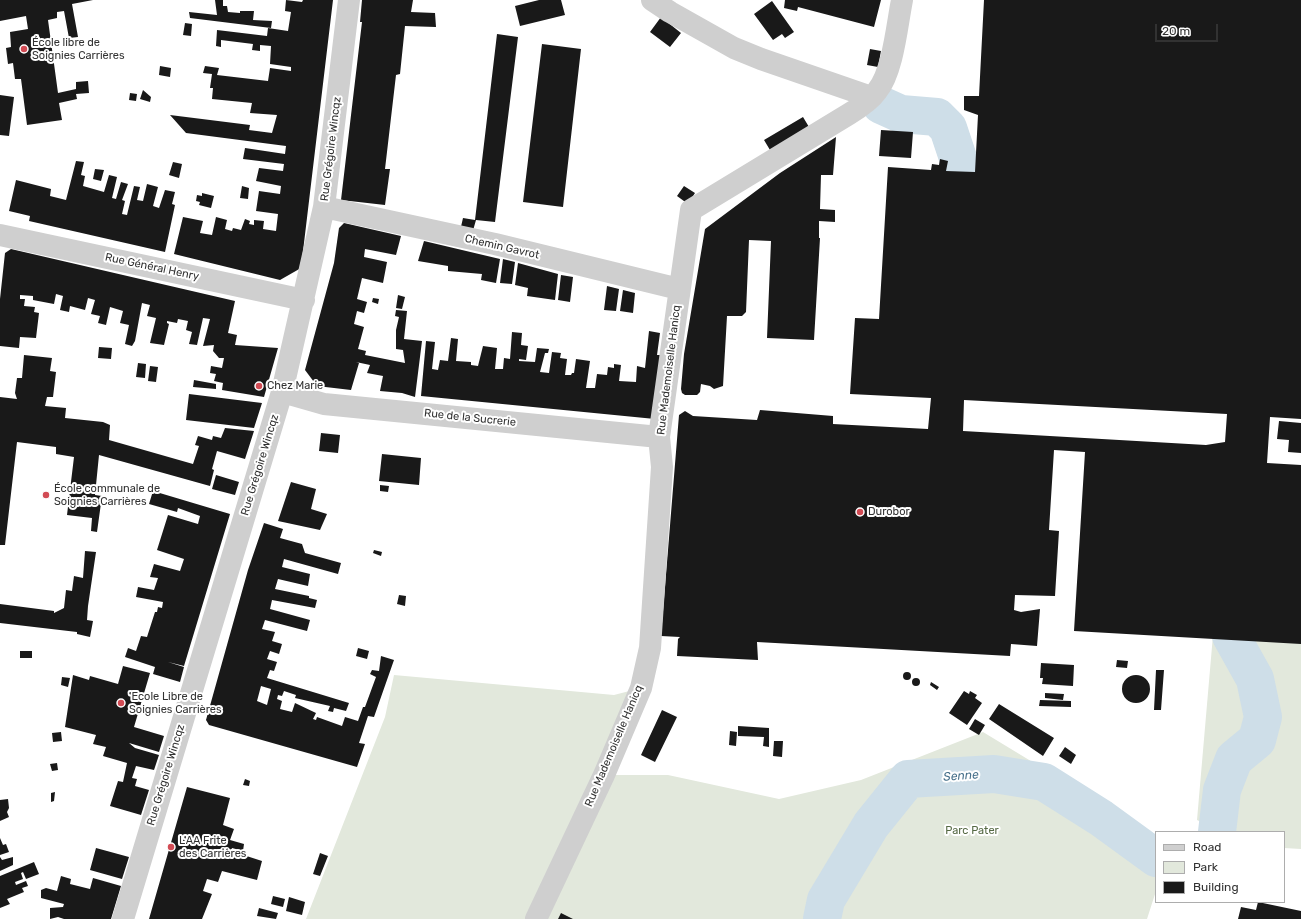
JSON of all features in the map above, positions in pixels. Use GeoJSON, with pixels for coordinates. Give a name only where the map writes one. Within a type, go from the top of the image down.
{"type":"FeatureCollection","features":[{"type":"Feature","properties":{"kind":"street","name":"Rue Grégoire Wincqz"},"geometry":{"type":"LineString","coordinates":[[123,919],[282,392],[324,207],[349,0]]}},
{"type":"Feature","properties":{"kind":"street"},"geometry":{"type":"LineString","coordinates":[[652,0],[688,23],[741,51],[871,97]]}},
{"type":"Feature","properties":{"kind":"street","name":"Rue Mademoiselle Hanicq"},"geometry":{"type":"LineString","coordinates":[[536,919],[604,775],[641,688],[650,648],[662,467],[659,437],[691,210],[849,114],[878,91],[888,73],[902,0]]}},
{"type":"Feature","properties":{"kind":"street","name":"Chemin Gavrot"},"geometry":{"type":"LineString","coordinates":[[324,207],[495,244],[680,289]]}},
{"type":"Feature","properties":{"kind":"street","name":"Rue Général Henry"},"geometry":{"type":"LineString","coordinates":[[0,235],[304,300]]}},
{"type":"Feature","properties":{"kind":"street","name":"Rue de la Sucrerie"},"geometry":{"type":"LineString","coordinates":[[282,392],[324,404],[659,437]]}},
{"type":"Feature","properties":{"kind":"green space"},"geometry":{"type":"Polygon","coordinates":[[[1213,635],[1301,640],[1301,849],[1285,848],[1285,831],[1219,831],[1197,820],[1213,635]]]}},
{"type":"Feature","properties":{"kind":"green space","name":"Parc Pater"},"geometry":{"type":"Polygon","coordinates":[[[394,675],[614,695],[641,688],[604,775],[668,775],[779,799],[861,780],[983,732],[1155,836],[1155,894],[1147,919],[306,919],[385,717],[394,675]]]}},
{"type":"Feature","properties":{"kind":"building","name":"École libre de Soignies Carrières"},"geometry":{"type":"Polygon","coordinates":[[[0,0],[93,0],[72,4],[78,37],[69,38],[64,11],[57,12],[57,18],[48,20],[58,93],[76,89],[76,82],[88,81],[89,93],[76,94],[77,99],[59,103],[62,120],[27,125],[21,79],[15,79],[13,63],[8,64],[6,48],[11,47],[10,32],[28,29],[26,16],[0,21],[0,0]]]}},
{"type":"Feature","properties":{"kind":"building"},"geometry":{"type":"Polygon","coordinates":[[[215,0],[223,0],[223,6],[227,6],[228,12],[240,13],[240,11],[254,11],[253,20],[272,21],[271,28],[190,18],[189,12],[217,15],[215,0]]]}},
{"type":"Feature","properties":{"kind":"building"},"geometry":{"type":"Polygon","coordinates":[[[286,0],[302,2],[303,0],[333,0],[301,268],[280,280],[174,254],[183,217],[203,221],[200,233],[212,235],[216,217],[227,220],[225,229],[232,231],[233,228],[241,230],[245,219],[250,221],[249,224],[254,225],[254,220],[264,221],[263,229],[276,231],[278,214],[256,211],[259,191],[280,194],[281,186],[256,181],[259,168],[283,171],[284,164],[243,159],[245,148],[285,154],[286,146],[186,133],[170,115],[250,125],[249,130],[272,133],[277,115],[250,113],[252,103],[212,99],[213,88],[210,88],[212,74],[203,73],[205,66],[219,68],[217,75],[268,81],[270,68],[291,71],[291,67],[270,64],[271,46],[260,45],[260,51],[252,50],[253,44],[221,40],[221,47],[216,46],[217,30],[267,36],[268,28],[288,31],[291,12],[285,11],[286,0]]]}},
{"type":"Feature","properties":{"kind":"building"},"geometry":{"type":"Polygon","coordinates":[[[362,0],[413,0],[411,12],[435,13],[436,27],[405,26],[400,74],[396,75],[385,169],[390,169],[385,205],[341,200],[362,22],[360,22],[362,0]]]}},
{"type":"Feature","properties":{"kind":"building"},"geometry":{"type":"Polygon","coordinates":[[[539,0],[561,0],[565,15],[520,26],[515,6],[539,0]]]}},
{"type":"Feature","properties":{"kind":"building"},"geometry":{"type":"Polygon","coordinates":[[[785,0],[881,0],[874,27],[798,7],[797,11],[784,8],[785,0]]]}},
{"type":"Feature","properties":{"kind":"building"},"geometry":{"type":"Polygon","coordinates":[[[984,0],[1301,0],[1301,419],[1270,417],[1267,463],[1301,465],[1301,644],[1074,631],[1085,452],[1054,450],[1049,530],[1059,531],[1055,596],[1015,595],[1014,610],[1021,612],[1040,609],[1037,646],[1011,644],[1010,656],[757,642],[758,660],[677,656],[678,639],[680,637],[661,636],[679,415],[685,411],[693,416],[757,420],[760,410],[833,416],[833,424],[928,429],[931,398],[850,394],[855,318],[879,319],[888,167],[931,170],[932,164],[939,165],[940,159],[948,161],[946,171],[975,172],[978,115],[964,110],[964,96],[979,96],[984,0]],[[964,400],[963,431],[1206,445],[1225,442],[1227,414],[964,400]]]}},
{"type":"Feature","properties":{"kind":"building"},"geometry":{"type":"Polygon","coordinates":[[[772,1],[794,32],[785,38],[782,34],[773,40],[754,14],[772,1]]]}},
{"type":"Feature","properties":{"kind":"building"},"geometry":{"type":"Polygon","coordinates":[[[661,17],[681,33],[670,47],[650,32],[661,17]]]}},
{"type":"Feature","properties":{"kind":"building"},"geometry":{"type":"Polygon","coordinates":[[[185,23],[192,24],[191,36],[183,35],[185,23]]]}},
{"type":"Feature","properties":{"kind":"building"},"geometry":{"type":"Polygon","coordinates":[[[497,34],[518,37],[495,222],[476,220],[472,234],[460,231],[463,218],[475,220],[497,34]]]}},
{"type":"Feature","properties":{"kind":"building"},"geometry":{"type":"Polygon","coordinates":[[[542,44],[581,49],[563,207],[523,202],[542,44]]]}},
{"type":"Feature","properties":{"kind":"building"},"geometry":{"type":"Polygon","coordinates":[[[870,49],[881,51],[878,67],[867,65],[870,49]]]}},
{"type":"Feature","properties":{"kind":"building"},"geometry":{"type":"Polygon","coordinates":[[[160,66],[171,68],[170,77],[159,75],[160,66]]]}},
{"type":"Feature","properties":{"kind":"building"},"geometry":{"type":"Polygon","coordinates":[[[143,90],[151,97],[150,102],[140,99],[143,90]]]}},
{"type":"Feature","properties":{"kind":"building"},"geometry":{"type":"Polygon","coordinates":[[[130,93],[137,94],[136,101],[129,100],[130,93]]]}},
{"type":"Feature","properties":{"kind":"building"},"geometry":{"type":"Polygon","coordinates":[[[0,95],[14,97],[9,136],[0,135],[0,95]]]}},
{"type":"Feature","properties":{"kind":"building"},"geometry":{"type":"Polygon","coordinates":[[[803,117],[809,127],[770,150],[764,140],[803,117]]]}},
{"type":"Feature","properties":{"kind":"building"},"geometry":{"type":"Polygon","coordinates":[[[881,130],[913,132],[911,158],[879,156],[881,130]]]}},
{"type":"Feature","properties":{"kind":"building"},"geometry":{"type":"Polygon","coordinates":[[[836,137],[833,175],[821,175],[820,209],[835,210],[835,222],[819,221],[820,238],[814,340],[767,338],[771,241],[749,240],[746,312],[742,316],[727,316],[723,386],[714,389],[710,386],[701,384],[700,392],[697,395],[685,395],[682,393],[681,389],[684,354],[705,229],[780,173],[836,137]]]}},
{"type":"Feature","properties":{"kind":"building"},"geometry":{"type":"Polygon","coordinates":[[[76,161],[84,162],[81,175],[85,176],[83,186],[104,192],[109,175],[117,177],[112,198],[116,199],[121,182],[128,184],[122,200],[125,201],[122,214],[127,215],[134,186],[140,187],[137,200],[143,201],[147,184],[158,187],[153,206],[159,208],[165,190],[175,192],[172,204],[175,205],[165,252],[29,221],[30,216],[9,211],[16,180],[51,189],[50,196],[66,200],[76,161]]]}},
{"type":"Feature","properties":{"kind":"building"},"geometry":{"type":"Polygon","coordinates":[[[173,162],[182,164],[179,178],[169,175],[173,162]]]}},
{"type":"Feature","properties":{"kind":"building"},"geometry":{"type":"Polygon","coordinates":[[[95,169],[104,170],[101,181],[93,179],[95,169]]]}},
{"type":"Feature","properties":{"kind":"building"},"geometry":{"type":"Polygon","coordinates":[[[242,186],[249,188],[248,199],[240,198],[242,186]]]}},
{"type":"Feature","properties":{"kind":"building"},"geometry":{"type":"Polygon","coordinates":[[[684,186],[695,193],[688,204],[677,196],[684,186]]]}},
{"type":"Feature","properties":{"kind":"building"},"geometry":{"type":"Polygon","coordinates":[[[202,193],[214,196],[211,208],[199,205],[200,202],[196,201],[197,195],[202,196],[202,193]]]}},
{"type":"Feature","properties":{"kind":"building"},"geometry":{"type":"Polygon","coordinates":[[[344,223],[401,236],[396,255],[365,249],[364,257],[387,262],[383,283],[362,278],[357,299],[367,302],[364,313],[357,311],[354,324],[364,327],[358,349],[366,351],[365,355],[405,363],[403,350],[396,349],[396,330],[399,317],[395,316],[396,310],[407,311],[404,339],[422,341],[415,397],[402,393],[380,391],[383,376],[367,373],[370,365],[356,362],[359,363],[351,390],[317,386],[305,370],[334,263],[339,228],[344,223]]]}},
{"type":"Feature","properties":{"kind":"building"},"geometry":{"type":"Polygon","coordinates":[[[424,241],[500,259],[496,283],[481,280],[482,274],[448,271],[448,266],[418,261],[424,241]]]}},
{"type":"Feature","properties":{"kind":"building"},"geometry":{"type":"Polygon","coordinates":[[[11,249],[235,301],[228,333],[237,335],[235,345],[278,348],[264,397],[222,390],[223,383],[214,381],[216,374],[210,373],[211,366],[222,368],[224,358],[219,358],[213,351],[214,345],[203,346],[210,319],[203,318],[197,345],[189,344],[192,332],[186,330],[188,321],[178,319],[177,323],[167,321],[169,324],[164,345],[150,343],[156,318],[147,316],[150,305],[142,303],[135,341],[132,346],[125,344],[129,325],[120,323],[123,311],[110,307],[106,325],[98,323],[100,316],[91,314],[95,300],[88,298],[85,310],[70,306],[69,312],[60,310],[63,296],[56,294],[54,304],[33,300],[33,296],[20,295],[20,299],[25,299],[24,306],[35,307],[34,312],[39,313],[36,338],[20,337],[19,348],[0,346],[0,299],[5,253],[11,249]]]}},
{"type":"Feature","properties":{"kind":"building"},"geometry":{"type":"Polygon","coordinates":[[[503,259],[515,262],[512,284],[500,283],[503,259]]]}},
{"type":"Feature","properties":{"kind":"building"},"geometry":{"type":"Polygon","coordinates":[[[518,263],[558,274],[555,300],[527,296],[528,288],[515,285],[518,263]]]}},
{"type":"Feature","properties":{"kind":"building"},"geometry":{"type":"Polygon","coordinates":[[[561,275],[573,277],[570,302],[558,300],[561,275]]]}},
{"type":"Feature","properties":{"kind":"building"},"geometry":{"type":"Polygon","coordinates":[[[607,286],[619,289],[616,311],[604,310],[607,286]]]}},
{"type":"Feature","properties":{"kind":"building"},"geometry":{"type":"Polygon","coordinates":[[[623,290],[635,293],[633,313],[620,311],[623,290]]]}},
{"type":"Feature","properties":{"kind":"building"},"geometry":{"type":"Polygon","coordinates":[[[398,295],[405,297],[402,309],[396,308],[398,295]]]}},
{"type":"Feature","properties":{"kind":"building"},"geometry":{"type":"Polygon","coordinates":[[[373,298],[379,299],[378,304],[372,302],[373,298]]]}},
{"type":"Feature","properties":{"kind":"building"},"geometry":{"type":"Polygon","coordinates":[[[649,331],[660,333],[657,355],[662,355],[655,419],[421,396],[426,341],[435,342],[432,369],[438,370],[440,360],[448,361],[451,338],[458,339],[456,361],[471,362],[471,365],[478,366],[483,346],[497,348],[495,369],[503,369],[504,358],[510,359],[512,332],[522,333],[521,345],[528,346],[526,360],[519,359],[519,361],[535,362],[537,348],[549,349],[548,353],[545,353],[540,372],[549,373],[552,352],[561,353],[560,358],[567,359],[565,375],[571,375],[574,373],[576,359],[590,361],[586,388],[595,388],[597,374],[607,375],[608,367],[614,368],[614,364],[621,365],[619,381],[636,382],[637,366],[645,368],[649,331]]]}},
{"type":"Feature","properties":{"kind":"building"},"geometry":{"type":"Polygon","coordinates":[[[99,347],[112,348],[111,359],[98,358],[99,347]]]}},
{"type":"Feature","properties":{"kind":"building"},"geometry":{"type":"Polygon","coordinates":[[[24,355],[52,358],[50,371],[56,372],[53,397],[47,397],[45,406],[66,408],[65,418],[103,422],[110,425],[109,440],[193,464],[199,446],[195,445],[198,436],[212,440],[213,436],[221,438],[225,428],[254,431],[245,459],[217,451],[212,469],[214,470],[210,486],[99,455],[95,495],[102,496],[97,532],[91,531],[92,518],[67,515],[74,457],[56,454],[56,447],[17,442],[5,545],[0,545],[0,397],[17,399],[15,393],[17,378],[22,378],[24,355]]]}},
{"type":"Feature","properties":{"kind":"building"},"geometry":{"type":"Polygon","coordinates":[[[138,363],[146,364],[145,378],[136,377],[138,363]]]}},
{"type":"Feature","properties":{"kind":"building"},"geometry":{"type":"Polygon","coordinates":[[[150,366],[158,367],[156,382],[148,381],[150,366]]]}},
{"type":"Feature","properties":{"kind":"building"},"geometry":{"type":"Polygon","coordinates":[[[194,380],[216,384],[216,389],[193,387],[194,380]]]}},
{"type":"Feature","properties":{"kind":"building"},"geometry":{"type":"Polygon","coordinates":[[[189,394],[262,403],[254,428],[186,420],[189,394]]]}},
{"type":"Feature","properties":{"kind":"building"},"geometry":{"type":"Polygon","coordinates":[[[1279,421],[1301,423],[1301,453],[1288,452],[1289,440],[1277,439],[1279,421]]]}},
{"type":"Feature","properties":{"kind":"building"},"geometry":{"type":"Polygon","coordinates":[[[321,433],[340,435],[338,453],[319,451],[321,433]]]}},
{"type":"Feature","properties":{"kind":"building"},"geometry":{"type":"Polygon","coordinates":[[[382,454],[421,458],[419,485],[379,481],[382,454]]]}},
{"type":"Feature","properties":{"kind":"building"},"geometry":{"type":"Polygon","coordinates":[[[216,475],[239,482],[235,495],[212,489],[216,475]]]}},
{"type":"Feature","properties":{"kind":"building"},"geometry":{"type":"Polygon","coordinates":[[[291,482],[316,489],[311,509],[327,514],[320,530],[278,521],[291,482]]]}},
{"type":"Feature","properties":{"kind":"building"},"geometry":{"type":"Polygon","coordinates":[[[380,485],[389,486],[388,492],[380,491],[380,485]]]}},
{"type":"Feature","properties":{"kind":"building"},"geometry":{"type":"Polygon","coordinates":[[[153,491],[230,514],[184,666],[168,662],[184,667],[180,682],[153,674],[155,667],[125,657],[128,648],[136,651],[141,636],[147,637],[155,612],[157,612],[158,607],[162,608],[163,602],[136,597],[138,587],[154,590],[158,578],[150,577],[154,564],[180,571],[184,559],[157,550],[168,515],[198,524],[200,516],[178,508],[177,512],[149,504],[153,491]]]}},
{"type":"Feature","properties":{"kind":"building"},"geometry":{"type":"Polygon","coordinates":[[[264,523],[283,529],[280,538],[302,544],[305,553],[341,563],[338,574],[284,559],[282,567],[310,574],[308,586],[278,579],[275,589],[309,596],[309,598],[317,600],[315,608],[272,600],[270,609],[310,620],[307,631],[265,620],[262,629],[275,632],[272,641],[282,644],[279,654],[270,651],[267,659],[277,662],[274,671],[270,670],[267,678],[349,703],[346,711],[334,708],[333,712],[328,711],[330,706],[295,698],[296,695],[284,691],[282,696],[278,695],[277,699],[282,701],[280,709],[292,712],[295,703],[316,713],[313,719],[316,720],[317,717],[342,726],[345,717],[358,721],[376,677],[370,674],[372,670],[379,671],[381,656],[394,660],[374,717],[368,716],[359,743],[365,744],[357,767],[209,725],[206,720],[248,570],[264,523]],[[261,686],[257,701],[267,705],[271,689],[261,686]]]}},
{"type":"Feature","properties":{"kind":"building"},"geometry":{"type":"Polygon","coordinates":[[[374,550],[382,552],[381,556],[373,553],[374,550]]]}},
{"type":"Feature","properties":{"kind":"building"},"geometry":{"type":"Polygon","coordinates":[[[85,551],[96,552],[87,620],[93,621],[90,637],[77,634],[77,632],[0,623],[0,604],[54,611],[54,613],[64,608],[66,590],[72,591],[74,576],[83,578],[85,551]]]}},
{"type":"Feature","properties":{"kind":"building"},"geometry":{"type":"Polygon","coordinates":[[[399,595],[406,596],[405,606],[397,604],[399,595]]]}},
{"type":"Feature","properties":{"kind":"building"},"geometry":{"type":"Polygon","coordinates":[[[358,648],[369,651],[367,659],[356,656],[358,648]]]}},
{"type":"Feature","properties":{"kind":"building"},"geometry":{"type":"Polygon","coordinates":[[[20,651],[32,651],[32,658],[20,658],[20,651]]]}},
{"type":"Feature","properties":{"kind":"building"},"geometry":{"type":"Polygon","coordinates":[[[1117,660],[1128,661],[1127,668],[1116,667],[1117,660]]]}},
{"type":"Feature","properties":{"kind":"building"},"geometry":{"type":"Polygon","coordinates":[[[1041,663],[1074,665],[1073,686],[1042,684],[1043,678],[1040,678],[1041,663]]]}},
{"type":"Feature","properties":{"kind":"building"},"geometry":{"type":"Polygon","coordinates":[[[123,666],[150,673],[134,727],[164,736],[159,752],[129,743],[135,748],[159,755],[154,770],[136,766],[132,778],[137,779],[135,786],[149,790],[141,815],[110,806],[118,781],[123,782],[127,763],[103,756],[106,747],[93,744],[96,735],[65,727],[73,675],[89,680],[90,676],[118,684],[123,666]]]}},
{"type":"Feature","properties":{"kind":"building"},"geometry":{"type":"Polygon","coordinates":[[[1156,670],[1164,670],[1161,710],[1154,710],[1156,670]]]}},
{"type":"Feature","properties":{"kind":"building"},"geometry":{"type":"Polygon","coordinates":[[[907,672],[910,673],[910,679],[907,680],[904,679],[903,676],[904,673],[907,672]]]}},
{"type":"Feature","properties":{"kind":"building"},"geometry":{"type":"Polygon","coordinates":[[[1136,675],[1146,679],[1150,689],[1146,699],[1136,703],[1126,699],[1122,689],[1126,679],[1136,675]]]}},
{"type":"Feature","properties":{"kind":"building"},"geometry":{"type":"Polygon","coordinates":[[[62,677],[70,678],[68,687],[61,685],[62,677]]]}},
{"type":"Feature","properties":{"kind":"building"},"geometry":{"type":"Polygon","coordinates":[[[916,678],[919,679],[919,685],[916,686],[913,685],[912,682],[913,679],[916,678]]]}},
{"type":"Feature","properties":{"kind":"building"},"geometry":{"type":"Polygon","coordinates":[[[931,682],[939,687],[937,690],[930,685],[931,682]]]}},
{"type":"Feature","properties":{"kind":"building"},"geometry":{"type":"Polygon","coordinates":[[[964,691],[969,694],[970,691],[977,695],[975,698],[982,703],[967,725],[949,713],[964,691]]]}},
{"type":"Feature","properties":{"kind":"building"},"geometry":{"type":"Polygon","coordinates":[[[1045,693],[1064,694],[1063,700],[1045,698],[1045,693]]]}},
{"type":"Feature","properties":{"kind":"building"},"geometry":{"type":"Polygon","coordinates":[[[1040,700],[1071,701],[1071,707],[1039,706],[1040,700]]]}},
{"type":"Feature","properties":{"kind":"building"},"geometry":{"type":"Polygon","coordinates":[[[999,704],[1054,738],[1043,756],[989,719],[999,704]]]}},
{"type":"Feature","properties":{"kind":"building"},"geometry":{"type":"Polygon","coordinates":[[[662,710],[677,717],[655,762],[641,755],[662,710]]]}},
{"type":"Feature","properties":{"kind":"building"},"geometry":{"type":"Polygon","coordinates":[[[975,719],[985,725],[979,735],[969,729],[975,719]]]}},
{"type":"Feature","properties":{"kind":"building"},"geometry":{"type":"Polygon","coordinates":[[[738,726],[769,728],[769,747],[763,746],[764,737],[738,736],[738,726]]]}},
{"type":"Feature","properties":{"kind":"building"},"geometry":{"type":"Polygon","coordinates":[[[730,731],[737,732],[736,746],[729,745],[730,731]]]}},
{"type":"Feature","properties":{"kind":"building"},"geometry":{"type":"Polygon","coordinates":[[[61,732],[62,741],[53,742],[52,733],[61,732]]]}},
{"type":"Feature","properties":{"kind":"building"},"geometry":{"type":"Polygon","coordinates":[[[774,741],[783,741],[782,757],[773,756],[774,741]]]}},
{"type":"Feature","properties":{"kind":"building"},"geometry":{"type":"Polygon","coordinates":[[[1065,747],[1076,755],[1071,764],[1059,756],[1065,747]]]}},
{"type":"Feature","properties":{"kind":"building"},"geometry":{"type":"Polygon","coordinates":[[[57,763],[58,770],[52,771],[50,764],[57,763]]]}},
{"type":"Feature","properties":{"kind":"building"},"geometry":{"type":"Polygon","coordinates":[[[245,779],[250,781],[249,786],[243,785],[245,779]]]}},
{"type":"Feature","properties":{"kind":"building"},"geometry":{"type":"Polygon","coordinates":[[[187,787],[230,798],[223,825],[234,829],[230,840],[244,844],[243,851],[232,848],[231,851],[262,861],[257,880],[222,871],[218,882],[207,879],[203,891],[212,894],[202,919],[149,919],[187,787]]]}},
{"type":"Feature","properties":{"kind":"building"},"geometry":{"type":"Polygon","coordinates":[[[55,792],[54,801],[51,802],[51,793],[55,792]]]}},
{"type":"Feature","properties":{"kind":"building"},"geometry":{"type":"Polygon","coordinates":[[[8,799],[9,808],[7,812],[9,817],[0,821],[0,800],[8,799]]]}},
{"type":"Feature","properties":{"kind":"building"},"geometry":{"type":"Polygon","coordinates":[[[0,838],[3,845],[6,844],[9,852],[0,855],[0,838]]]}},
{"type":"Feature","properties":{"kind":"building"},"geometry":{"type":"Polygon","coordinates":[[[96,848],[129,857],[122,879],[90,870],[96,848]]]}},
{"type":"Feature","properties":{"kind":"building"},"geometry":{"type":"Polygon","coordinates":[[[320,853],[328,856],[320,876],[313,874],[320,853]]]}},
{"type":"Feature","properties":{"kind":"building"},"geometry":{"type":"Polygon","coordinates":[[[0,857],[2,860],[13,857],[13,865],[0,871],[0,857]]]}},
{"type":"Feature","properties":{"kind":"building"},"geometry":{"type":"Polygon","coordinates":[[[34,862],[39,874],[26,879],[23,872],[21,873],[23,879],[15,882],[16,885],[26,881],[28,886],[22,888],[24,892],[7,899],[10,904],[0,908],[0,876],[34,862]]]}},
{"type":"Feature","properties":{"kind":"building"},"geometry":{"type":"Polygon","coordinates":[[[61,876],[71,879],[70,884],[90,889],[93,878],[121,886],[111,919],[64,919],[58,917],[50,919],[50,908],[63,907],[64,904],[41,898],[41,890],[46,888],[57,891],[61,876]]]}},
{"type":"Feature","properties":{"kind":"building"},"geometry":{"type":"Polygon","coordinates":[[[273,896],[285,899],[283,907],[271,904],[273,896]]]}},
{"type":"Feature","properties":{"kind":"building"},"geometry":{"type":"Polygon","coordinates":[[[289,897],[305,902],[302,915],[286,911],[289,897]]]}},
{"type":"Feature","properties":{"kind":"building"},"geometry":{"type":"Polygon","coordinates":[[[1258,903],[1263,903],[1301,911],[1301,919],[1238,919],[1241,907],[1256,910],[1258,903]]]}},
{"type":"Feature","properties":{"kind":"building"},"geometry":{"type":"Polygon","coordinates":[[[259,908],[278,913],[276,919],[257,916],[259,908]]]}},
{"type":"Feature","properties":{"kind":"building"},"geometry":{"type":"Polygon","coordinates":[[[561,913],[573,919],[558,919],[561,913]]]}},
{"type":"Feature","properties":{"kind":"waterway","name":"Senne"},"geometry":{"type":"LineString","coordinates":[[881,105],[901,114],[937,117],[948,128],[961,167]]}},
{"type":"Feature","properties":{"kind":"waterway","name":"Senne"},"geometry":{"type":"LineString","coordinates":[[1217,831],[1222,790],[1234,759],[1257,740],[1263,717],[1255,679],[1231,636]]}},
{"type":"Feature","properties":{"kind":"waterway","name":"Senne"},"geometry":{"type":"LineString","coordinates":[[822,919],[826,900],[871,825],[908,779],[994,774],[1044,782],[1101,818],[1155,857]]}},
{"type":"Feature","properties":{"kind":"place","name":"École libre de Soignies Carrières"},"geometry":{"type":"Point","coordinates":[24,49]}},
{"type":"Feature","properties":{"kind":"place","name":"Chez Marie"},"geometry":{"type":"Point","coordinates":[259,386]}},
{"type":"Feature","properties":{"kind":"place","name":"École communale de Soignies Carrières"},"geometry":{"type":"Point","coordinates":[46,495]}},
{"type":"Feature","properties":{"kind":"place","name":"Durobor"},"geometry":{"type":"Point","coordinates":[860,512]}},
{"type":"Feature","properties":{"kind":"place","name":"'Ecole Libre de Soignies Carrières"},"geometry":{"type":"Point","coordinates":[121,703]}},
{"type":"Feature","properties":{"kind":"place","name":"L'AA Frite des Carrières"},"geometry":{"type":"Point","coordinates":[171,847]}}]}
